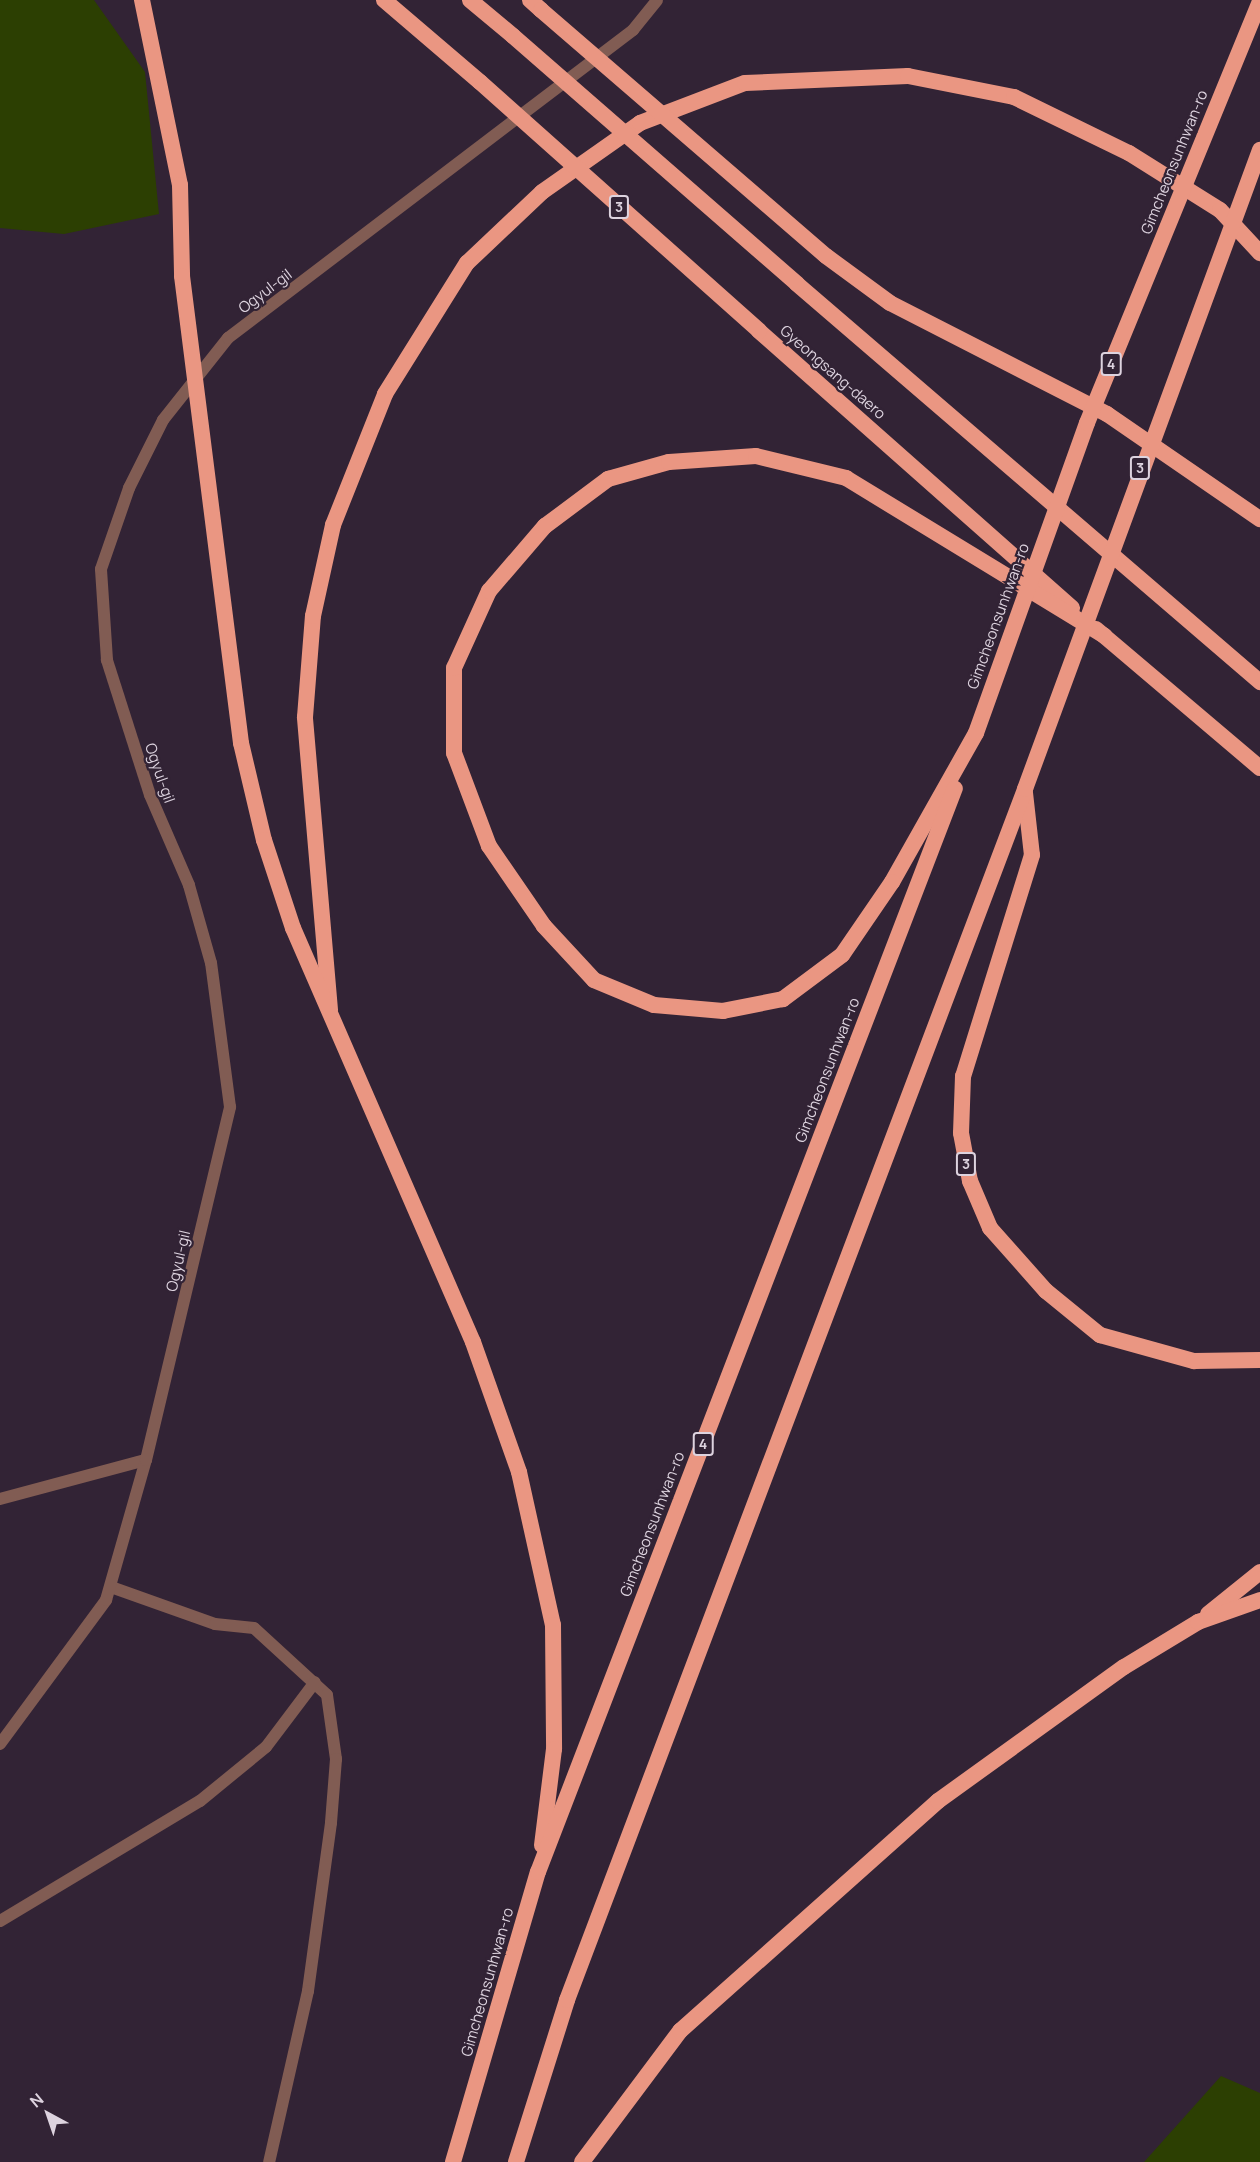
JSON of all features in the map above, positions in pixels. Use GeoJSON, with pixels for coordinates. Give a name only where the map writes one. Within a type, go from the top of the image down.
{"type":"FeatureCollection","features":[{"type":"Feature","properties":{"kind":"highway"},"geometry":{"type":"LineString","coordinates":[[142,0],[180,185],[182,276],[240,743],[289,917],[332,1021],[473,1342],[519,1472],[553,1625],[554,1749],[538,1872]]}},
{"type":"Feature","properties":{"kind":"highway","name":"Gyeongsang-daero"},"geometry":{"type":"LineString","coordinates":[[384,0],[480,82],[1105,636],[1257,767]]}},
{"type":"Feature","properties":{"kind":"highway"},"geometry":{"type":"LineString","coordinates":[[470,0],[1260,682]]}},
{"type":"Feature","properties":{"kind":"highway","name":"Gimcheonsunhwan-ro"},"geometry":{"type":"LineString","coordinates":[[453,2162],[538,1872],[976,734],[1087,423],[1260,1]]}},
{"type":"Feature","properties":{"kind":"highway"},"geometry":{"type":"LineString","coordinates":[[535,5],[826,256],[890,303],[1107,414],[1260,519]]}},
{"type":"Feature","properties":{"kind":"highway"},"geometry":{"type":"LineString","coordinates":[[332,1021],[305,717],[313,616],[333,525],[385,394],[467,263],[543,192],[640,123],[745,83],[908,76],[1014,97],[1139,159],[1220,210],[1260,253]]}},
{"type":"Feature","properties":{"kind":"highway","name":"3"},"geometry":{"type":"LineString","coordinates":[[1260,150],[1025,789],[1032,855],[963,1076],[961,1133],[970,1181],[990,1228],[1046,1291],[1100,1335],[1194,1361],[1260,1360]]}},
{"type":"Feature","properties":{"kind":"highway"},"geometry":{"type":"LineString","coordinates":[[976,734],[892,882],[842,955],[783,999],[723,1011],[654,1005],[594,980],[544,926],[489,846],[454,753],[454,668],[489,591],[545,526],[608,479],[669,462],[756,456],[846,478],[1105,636]]}},
{"type":"Feature","properties":{"kind":"highway"},"geometry":{"type":"LineString","coordinates":[[516,2162],[567,2000],[1025,789]]}},
{"type":"Feature","properties":{"kind":"highway"},"geometry":{"type":"LineString","coordinates":[[582,2162],[680,2031],[938,1801],[1124,1667],[1198,1622],[1260,1572]]}},
{"type":"Feature","properties":{"kind":"highway"},"geometry":{"type":"LineString","coordinates":[[1198,1622],[1260,1600]]}},
{"type":"Feature","properties":{"kind":"street","name":"Ogyul-gil"},"geometry":{"type":"LineString","coordinates":[[0,1744],[106,1600],[111,1587],[146,1460],[230,1107],[211,963],[189,885],[150,795],[107,660],[101,569],[129,488],[163,420],[228,338],[633,30],[657,0]]}},
{"type":"Feature","properties":{"kind":"street"},"geometry":{"type":"LineString","coordinates":[[0,1499],[146,1460]]}},
{"type":"Feature","properties":{"kind":"street"},"geometry":{"type":"LineString","coordinates":[[111,1587],[215,1624],[254,1628],[327,1695],[336,1759],[331,1823],[308,1991],[269,2162]]}},
{"type":"Feature","properties":{"kind":"street"},"geometry":{"type":"LineString","coordinates":[[0,1921],[200,1801],[266,1747],[315,1682]]}},
{"type":"Feature","properties":{"kind":"green space"},"geometry":{"type":"Polygon","coordinates":[[[0,0],[94,0],[145,72],[159,214],[64,234],[0,228],[0,0]]]}},
{"type":"Feature","properties":{"kind":"green space"},"geometry":{"type":"Polygon","coordinates":[[[1221,2076],[1260,2093],[1260,2162],[1144,2162],[1221,2076]]]}}]}
